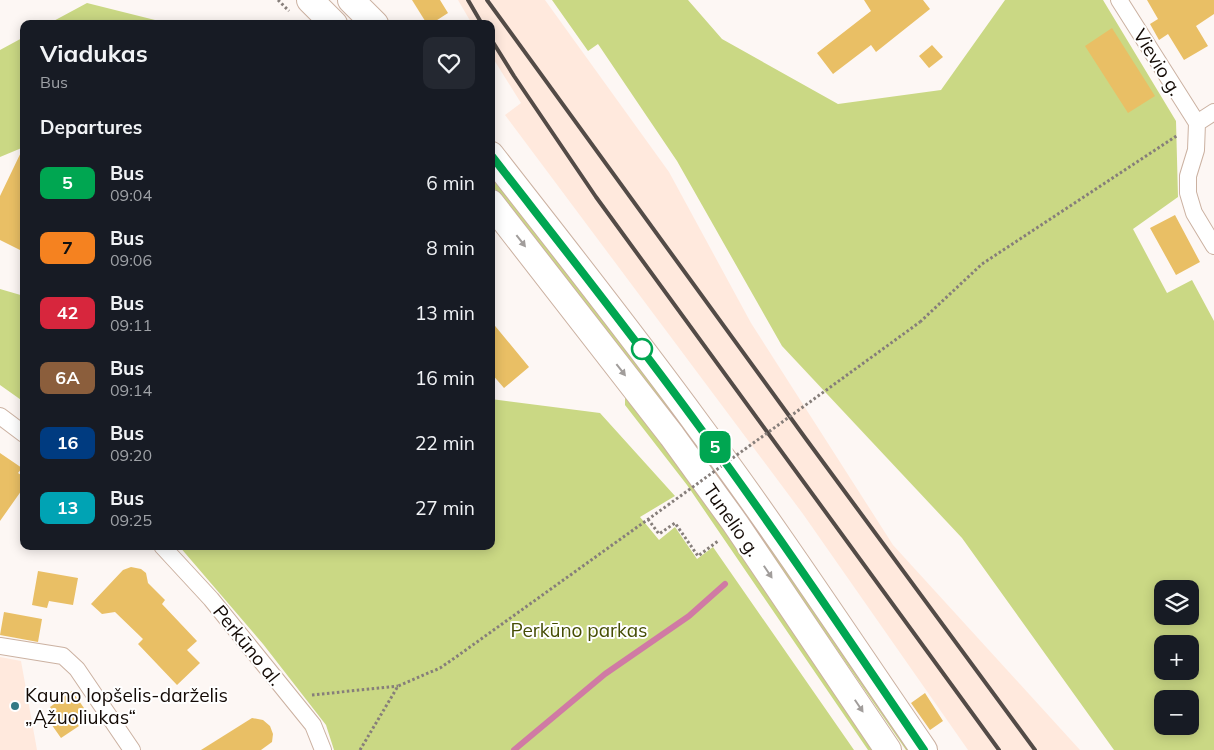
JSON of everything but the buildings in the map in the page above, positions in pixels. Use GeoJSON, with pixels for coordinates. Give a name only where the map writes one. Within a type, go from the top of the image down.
{"type":"FeatureCollection","features":[{"type":"Feature","properties":{"kind":"main road"},"geometry":{"type":"LineString","coordinates":[[310,0],[330,20]]}},
{"type":"Feature","properties":{"kind":"main road"},"geometry":{"type":"LineString","coordinates":[[351,0],[371,20]]}},
{"type":"Feature","properties":{"kind":"main road","name":"Tunelio g."},"geometry":{"type":"LineString","coordinates":[[495,161],[622,322],[698,425],[771,526],[924,750]]}},
{"type":"Feature","properties":{"kind":"main road","name":"Tunelio g."},"geometry":{"type":"LineString","coordinates":[[495,208],[672,436],[736,523],[888,750]]}},
{"type":"Feature","properties":{"kind":"street","name":"Vievio g."},"geometry":{"type":"LineString","coordinates":[[1119,0],[1197,123]]}},
{"type":"Feature","properties":{"kind":"street"},"geometry":{"type":"LineString","coordinates":[[1214,112],[1197,123],[1196,150],[1188,176],[1188,194],[1194,213],[1214,246]]}},
{"type":"Feature","properties":{"kind":"street"},"geometry":{"type":"LineString","coordinates":[[0,416],[20,431]]}},
{"type":"Feature","properties":{"kind":"street","name":"Perkūno al."},"geometry":{"type":"LineString","coordinates":[[166,550],[211,599],[313,726],[323,750]]}},
{"type":"Feature","properties":{"kind":"street"},"geometry":{"type":"LineString","coordinates":[[0,646],[63,656],[77,669],[132,750]]}},
{"type":"Feature","properties":{"kind":"path"},"geometry":{"type":"LineString","coordinates":[[290,698],[398,686],[440,668],[920,322],[982,264],[1197,123]]}},
{"type":"Feature","properties":{"kind":"path"},"geometry":{"type":"LineString","coordinates":[[681,488],[686,495]]}},
{"type":"Feature","properties":{"kind":"path"},"geometry":{"type":"LineString","coordinates":[[648,518],[659,534],[675,523],[698,556],[718,541]]}},
{"type":"Feature","properties":{"kind":"path"},"geometry":{"type":"LineString","coordinates":[[713,533],[724,549]]}},
{"type":"Feature","properties":{"kind":"path"},"geometry":{"type":"LineString","coordinates":[[360,750],[398,686]]}},
{"type":"Feature","properties":{"kind":"shaded area"},"geometry":{"type":"Polygon","coordinates":[[[458,0],[545,0],[669,172],[751,323],[893,545],[1080,750],[968,750],[803,514],[505,115],[521,103],[495,61],[495,20],[470,20],[458,0]]]}},
{"type":"Feature","properties":{"kind":"shaded area","name":"Kauno lopšelis-darželis „Ąžuoliukas“"},"geometry":{"type":"Polygon","coordinates":[[[0,657],[21,661],[37,750],[0,750],[0,657]]]}},
{"type":"Feature","properties":{"kind":"green space"},"geometry":{"type":"Polygon","coordinates":[[[552,0],[688,0],[722,39],[838,104],[941,90],[1005,0],[1103,0],[1176,121],[1178,197],[1133,229],[1167,293],[1192,280],[1214,321],[1214,750],[1114,750],[962,538],[782,346],[677,161],[598,44],[588,51],[552,0]]]}},
{"type":"Feature","properties":{"kind":"green space"},"geometry":{"type":"Polygon","coordinates":[[[87,3],[155,20],[55,20],[87,3]]]}},
{"type":"Feature","properties":{"kind":"green space"},"geometry":{"type":"Polygon","coordinates":[[[20,39],[20,149],[0,157],[0,50],[20,39]]]}},
{"type":"Feature","properties":{"kind":"green space"},"geometry":{"type":"Polygon","coordinates":[[[495,178],[725,478],[912,750],[906,750],[773,557],[545,252],[495,189],[495,178]]]}},
{"type":"Feature","properties":{"kind":"green space"},"geometry":{"type":"Polygon","coordinates":[[[0,289],[20,295],[20,399],[0,385],[0,289]]]}},
{"type":"Feature","properties":{"kind":"green space"},"geometry":{"type":"Polygon","coordinates":[[[625,394],[682,468],[876,750],[868,750],[687,485],[625,405],[625,394]]]}},
{"type":"Feature","properties":{"kind":"green space","name":"Perkūno parkas"},"geometry":{"type":"Polygon","coordinates":[[[495,400],[600,413],[675,496],[640,517],[659,540],[675,527],[697,559],[713,547],[854,750],[334,750],[326,725],[263,644],[182,550],[495,550],[495,400]]]}},
{"type":"Feature","properties":{"kind":"waterway"},"geometry":{"type":"LineString","coordinates":[[514,750],[605,674],[689,616],[725,584]]}},
{"type":"Feature","properties":{"kind":"railway"},"geometry":{"type":"LineString","coordinates":[[468,0],[480,20]]}},
{"type":"Feature","properties":{"kind":"railway"},"geometry":{"type":"LineString","coordinates":[[487,0],[1035,750]]}},
{"type":"Feature","properties":{"kind":"railway"},"geometry":{"type":"LineString","coordinates":[[495,45],[596,197],[999,750]]}},
{"type":"Feature","properties":{"kind":"bus line","name":"5"},"geometry":{"type":"LineString","coordinates":[[495,160],[622,322],[698,425],[771,526],[924,750]]}},
{"type":"Feature","properties":{"kind":"place","name":"Kauno lopšelis-darželis „Ąžuoliukas“"},"geometry":{"type":"Point","coordinates":[15,706]}}]}
